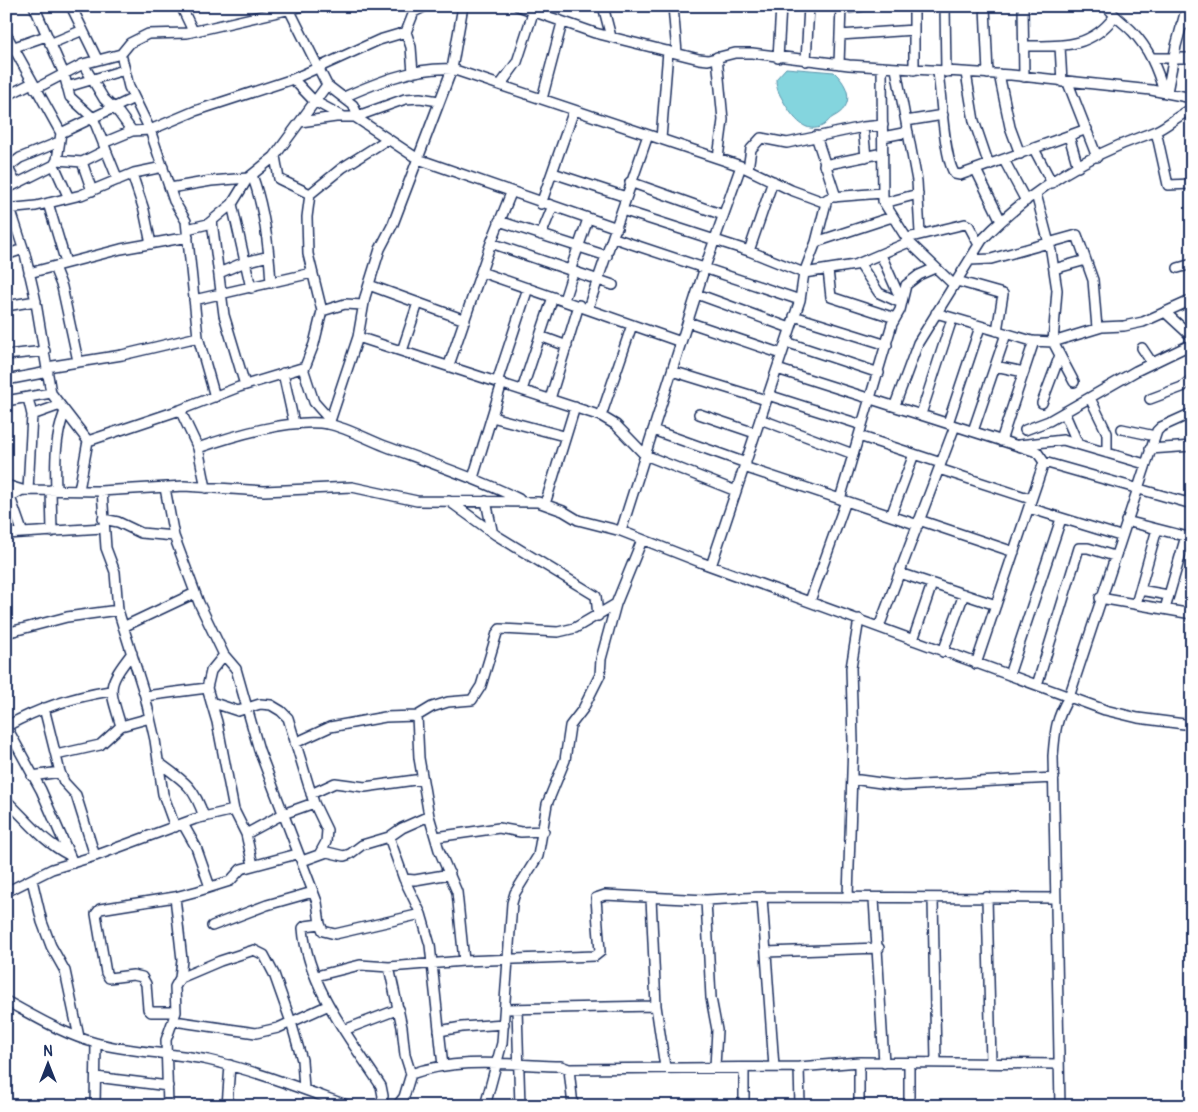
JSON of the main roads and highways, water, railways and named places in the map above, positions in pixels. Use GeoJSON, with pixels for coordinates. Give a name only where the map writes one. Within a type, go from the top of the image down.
{"type":"FeatureCollection","features":[{"type":"Feature","properties":{"kind":"water"},"geometry":{"type":"Polygon","coordinates":[[[786,68],[834,72],[847,90],[848,96],[845,107],[824,125],[817,128],[806,127],[801,124],[788,109],[777,86],[776,79],[786,68]]]}}]}
